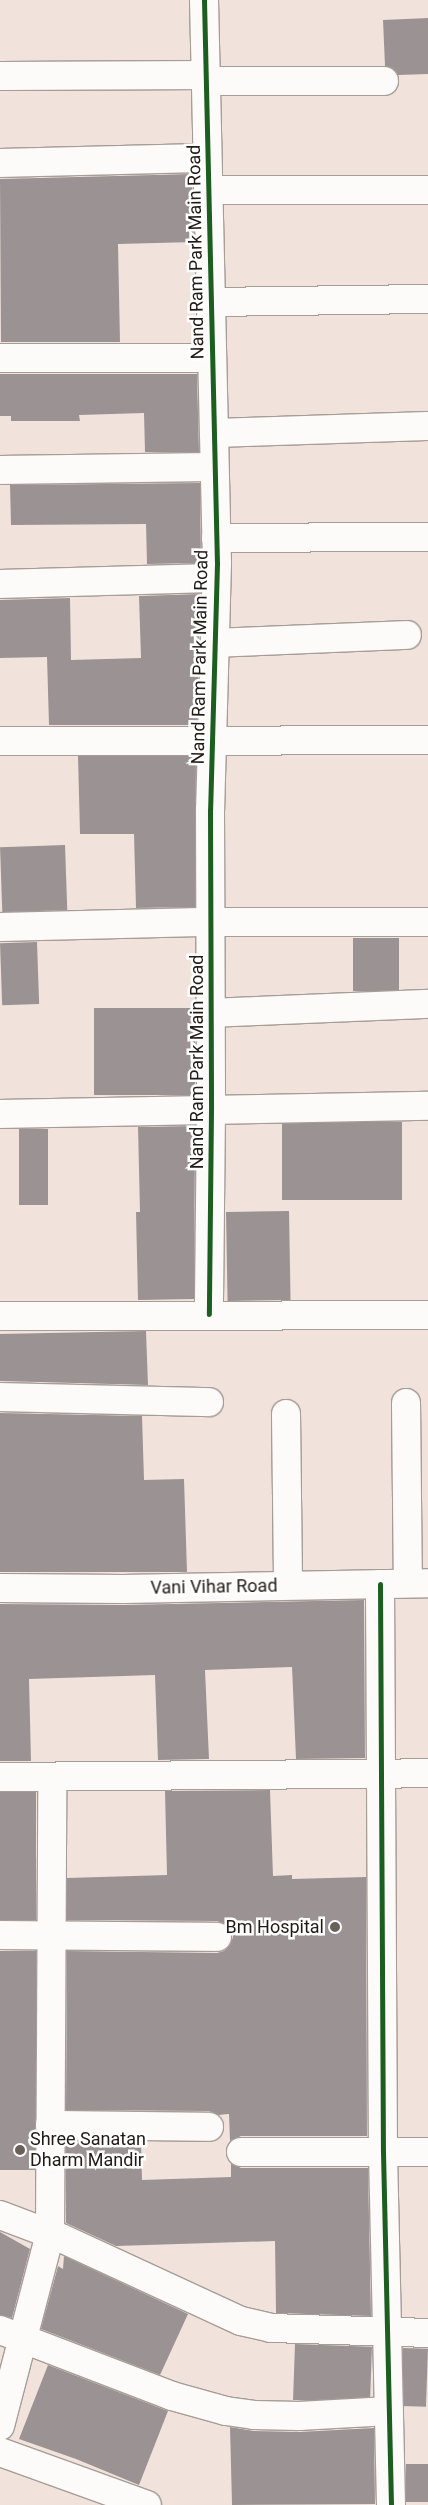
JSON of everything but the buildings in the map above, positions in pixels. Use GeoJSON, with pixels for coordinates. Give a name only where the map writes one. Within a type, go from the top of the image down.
{"type":"FeatureCollection","features":[{"type":"Feature","properties":{"kind":"street","name":"Nand Ram Park Main Road"},"geometry":{"type":"LineString","coordinates":[[204,0],[216,538],[212,739],[212,1110],[209,1314]]}},
{"type":"Feature","properties":{"kind":"street"},"geometry":{"type":"LineString","coordinates":[[0,76],[384,81]]}},
{"type":"Feature","properties":{"kind":"street"},"geometry":{"type":"LineString","coordinates":[[0,163],[208,158]]}},
{"type":"Feature","properties":{"kind":"street"},"geometry":{"type":"LineString","coordinates":[[208,190],[428,190]]}},
{"type":"Feature","properties":{"kind":"street"},"geometry":{"type":"LineString","coordinates":[[211,302],[428,299]]}},
{"type":"Feature","properties":{"kind":"street"},"geometry":{"type":"LineString","coordinates":[[0,358],[212,358]]}},
{"type":"Feature","properties":{"kind":"street"},"geometry":{"type":"LineString","coordinates":[[214,433],[428,426]]}},
{"type":"Feature","properties":{"kind":"street"},"geometry":{"type":"LineString","coordinates":[[0,470],[214,467]]}},
{"type":"Feature","properties":{"kind":"street"},"geometry":{"type":"LineString","coordinates":[[216,538],[428,536]]}},
{"type":"Feature","properties":{"kind":"street"},"geometry":{"type":"LineString","coordinates":[[0,584],[216,578]]}},
{"type":"Feature","properties":{"kind":"street"},"geometry":{"type":"LineString","coordinates":[[215,643],[407,635]]}},
{"type":"Feature","properties":{"kind":"street"},"geometry":{"type":"LineString","coordinates":[[0,741],[212,739],[428,740]]}},
{"type":"Feature","properties":{"kind":"street"},"geometry":{"type":"LineString","coordinates":[[0,927],[211,922],[428,922]]}},
{"type":"Feature","properties":{"kind":"street"},"geometry":{"type":"LineString","coordinates":[[211,1013],[428,1004]]}},
{"type":"Feature","properties":{"kind":"street"},"geometry":{"type":"LineString","coordinates":[[0,1114],[428,1106]]}},
{"type":"Feature","properties":{"kind":"street"},"geometry":{"type":"LineString","coordinates":[[0,1316],[209,1314],[428,1315]]}},
{"type":"Feature","properties":{"kind":"street"},"geometry":{"type":"LineString","coordinates":[[0,1397],[209,1402]]}},
{"type":"Feature","properties":{"kind":"street"},"geometry":{"type":"LineString","coordinates":[[406,1403],[417,1481],[418,1583]]}},
{"type":"Feature","properties":{"kind":"street"},"geometry":{"type":"LineString","coordinates":[[286,1414],[288,1585]]}},
{"type":"Feature","properties":{"kind":"street","name":"Vani Vihar Road"},"geometry":{"type":"LineString","coordinates":[[0,1588],[123,1589],[418,1583]]}},
{"type":"Feature","properties":{"kind":"street"},"geometry":{"type":"LineString","coordinates":[[380,1584],[383,2152],[391,2505]]}},
{"type":"Feature","properties":{"kind":"street"},"geometry":{"type":"LineString","coordinates":[[0,1777],[428,1773]]}},
{"type":"Feature","properties":{"kind":"street"},"geometry":{"type":"LineString","coordinates":[[0,2426],[12,2334],[50,2234],[52,1777]]}},
{"type":"Feature","properties":{"kind":"street"},"geometry":{"type":"LineString","coordinates":[[0,1936],[217,1938]]}},
{"type":"Feature","properties":{"kind":"street"},"geometry":{"type":"LineString","coordinates":[[50,2125],[209,2127]]}},
{"type":"Feature","properties":{"kind":"street"},"geometry":{"type":"LineString","coordinates":[[241,2152],[428,2152]]}},
{"type":"Feature","properties":{"kind":"street"},"geometry":{"type":"LineString","coordinates":[[0,2215],[50,2234],[241,2321],[271,2328],[428,2333]]}},
{"type":"Feature","properties":{"kind":"street"},"geometry":{"type":"LineString","coordinates":[[12,2334],[172,2396],[226,2412],[299,2416],[389,2411]]}},
{"type":"Feature","properties":{"kind":"street"},"geometry":{"type":"LineString","coordinates":[[0,2452],[147,2505]]}},
{"type":"Feature","properties":{"kind":"cycle path"},"geometry":{"type":"LineString","coordinates":[[204,0],[217,563],[210,810],[211,1110],[209,1314]]}},
{"type":"Feature","properties":{"kind":"cycle path"},"geometry":{"type":"LineString","coordinates":[[380,1584],[383,2152],[391,2505]]}},
{"type":"Feature","properties":{"kind":"place","name":"Bm Hospital"},"geometry":{"type":"Point","coordinates":[335,1927]}},
{"type":"Feature","properties":{"kind":"place","name":"Shree Sanatan Dharm Mandir"},"geometry":{"type":"Point","coordinates":[20,2150]}}]}
